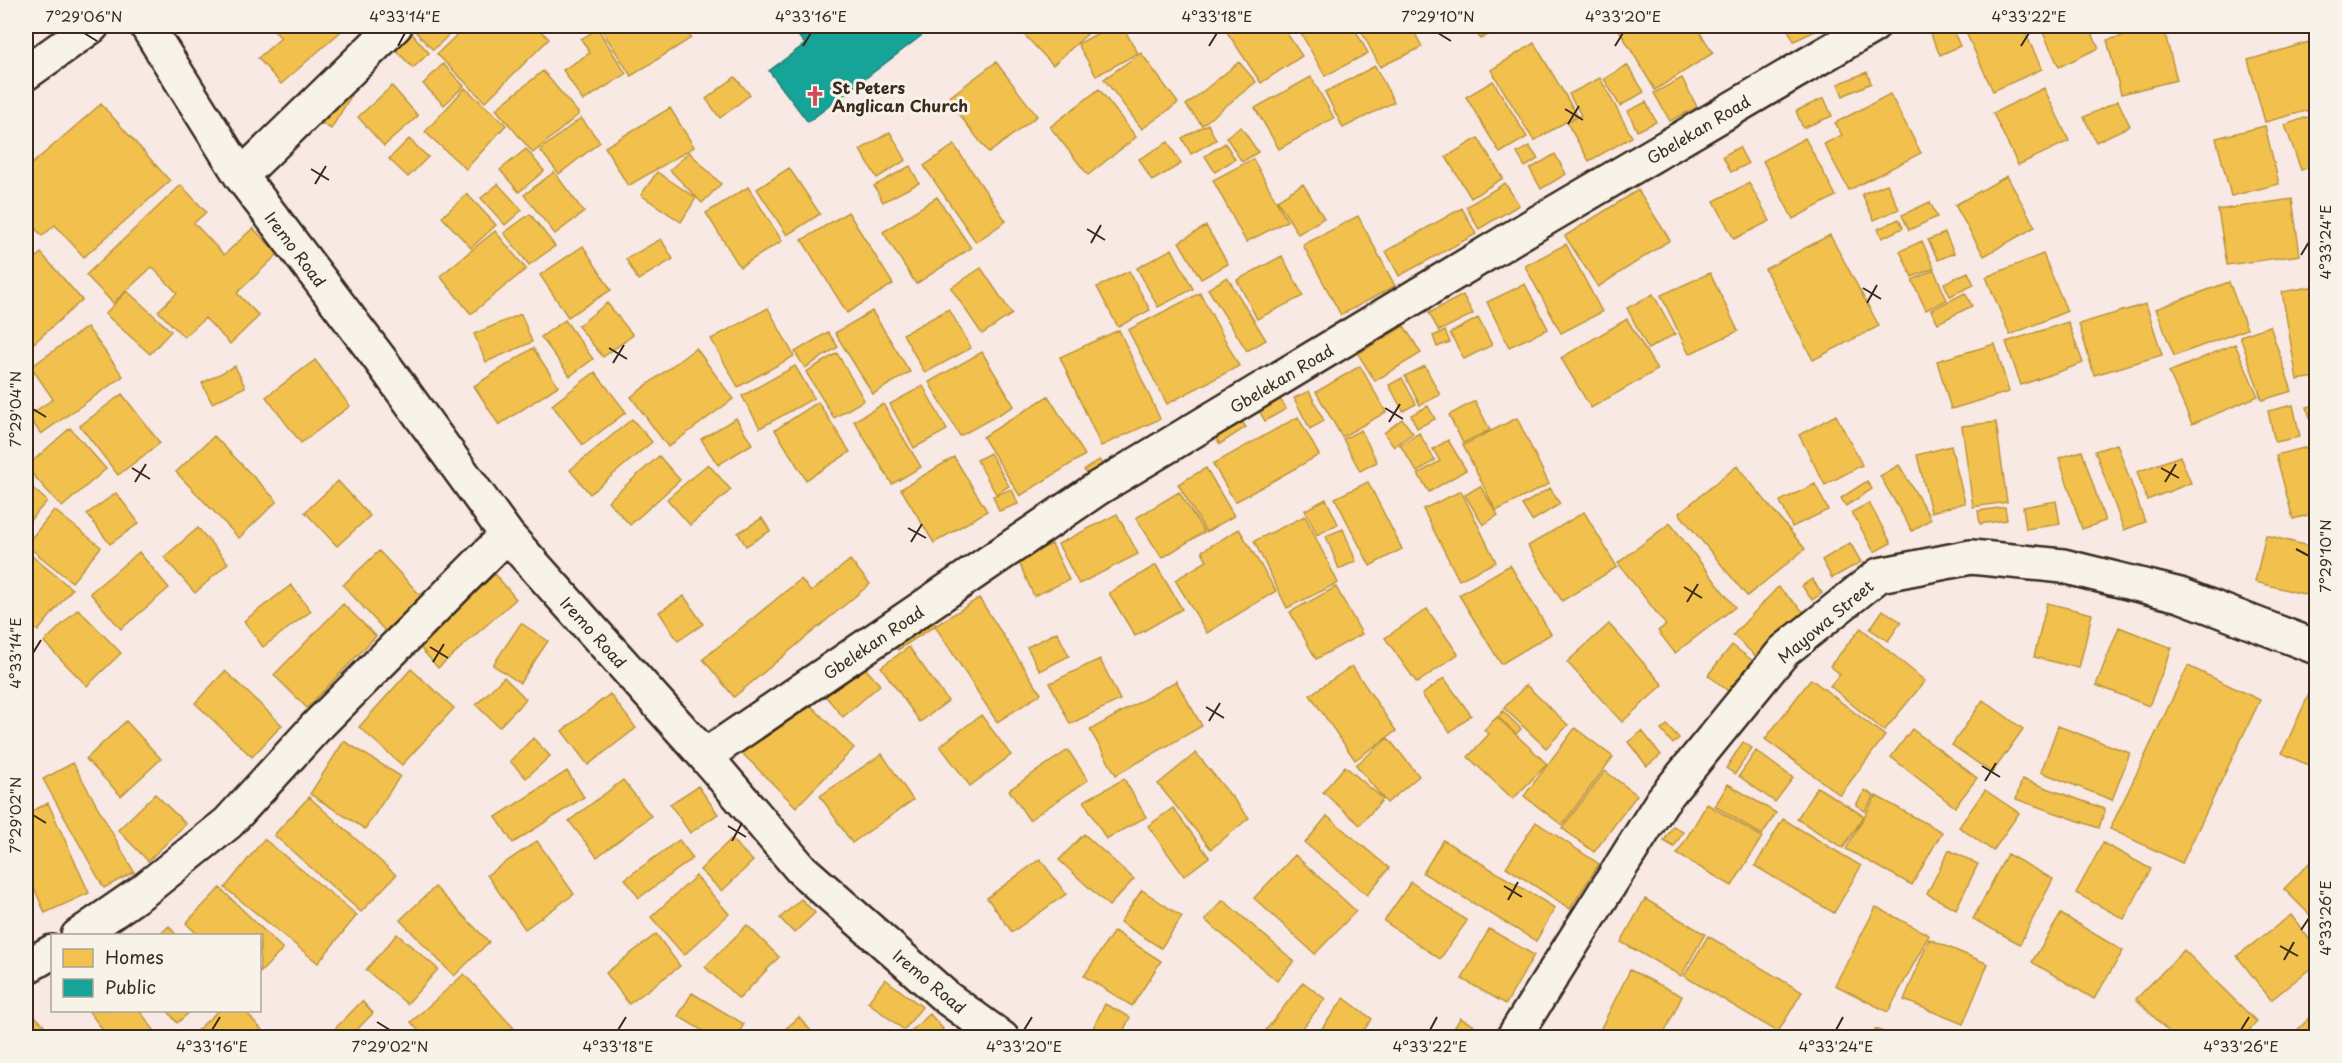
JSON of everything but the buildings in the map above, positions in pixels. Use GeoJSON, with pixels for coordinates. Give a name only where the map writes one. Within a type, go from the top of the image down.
{"type":"FeatureCollection","features":[{"type":"Feature","properties":{"kind":"street"},"geometry":{"type":"LineString","coordinates":[[26,73],[92,26]]}},
{"type":"Feature","properties":{"kind":"street","name":"Iremo Road"},"geometry":{"type":"LineString","coordinates":[[147,26],[241,176],[380,358],[507,535],[705,756],[801,869],[947,998],[1002,1038]]}},
{"type":"Feature","properties":{"kind":"street"},"geometry":{"type":"LineString","coordinates":[[241,176],[395,26]]}},
{"type":"Feature","properties":{"kind":"street","name":"Gbelekan Road"},"geometry":{"type":"LineString","coordinates":[[705,756],[1098,488],[1524,231],[1873,26]]}},
{"type":"Feature","properties":{"kind":"street"},"geometry":{"type":"LineString","coordinates":[[81,934],[143,891],[228,823],[315,728],[507,535]]}},
{"type":"Feature","properties":{"kind":"street","name":"Mayowa Street"},"geometry":{"type":"LineString","coordinates":[[1513,1038],[1662,801],[1784,651],[1879,575],[1971,557],[2062,566],[2180,596],[2316,647]]}},
{"type":"Feature","properties":{"kind":"street"},"geometry":{"type":"LineString","coordinates":[[26,967],[51,953]]}},
{"type":"Feature","properties":{"kind":"place","name":"St Peters Anglican Church"},"geometry":{"type":"Point","coordinates":[815,96]}}]}
